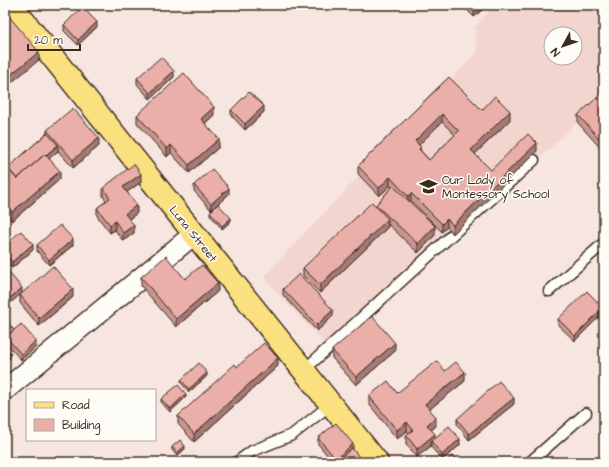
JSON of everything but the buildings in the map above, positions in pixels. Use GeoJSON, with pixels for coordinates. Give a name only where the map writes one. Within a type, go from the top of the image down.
{"type":"FeatureCollection","features":[{"type":"Feature","properties":{"kind":"main road","name":"Luna Street"},"geometry":{"type":"LineString","coordinates":[[11,5],[193,235],[377,462]]}},
{"type":"Feature","properties":{"kind":"street"},"geometry":{"type":"LineString","coordinates":[[5,390],[193,235]]}},
{"type":"Feature","properties":{"kind":"lane"},"geometry":{"type":"LineString","coordinates":[[303,371],[534,160]]}},
{"type":"Feature","properties":{"kind":"lane"},"geometry":{"type":"LineString","coordinates":[[549,291],[604,243]]}},
{"type":"Feature","properties":{"kind":"lane"},"geometry":{"type":"LineString","coordinates":[[237,462],[252,451],[292,435],[330,405]]}},
{"type":"Feature","properties":{"kind":"lane"},"geometry":{"type":"LineString","coordinates":[[530,462],[586,413]]}},
{"type":"Feature","properties":{"kind":"shaded area","name":"Our Lady of Montessory School"},"geometry":{"type":"Polygon","coordinates":[[[495,5],[604,5],[604,97],[333,352],[281,297],[264,276],[478,51],[474,28],[495,5]]]}},
{"type":"Feature","properties":{"kind":"place","name":"Our Lady of Montessory School"},"geometry":{"type":"Point","coordinates":[429,187]}}]}
